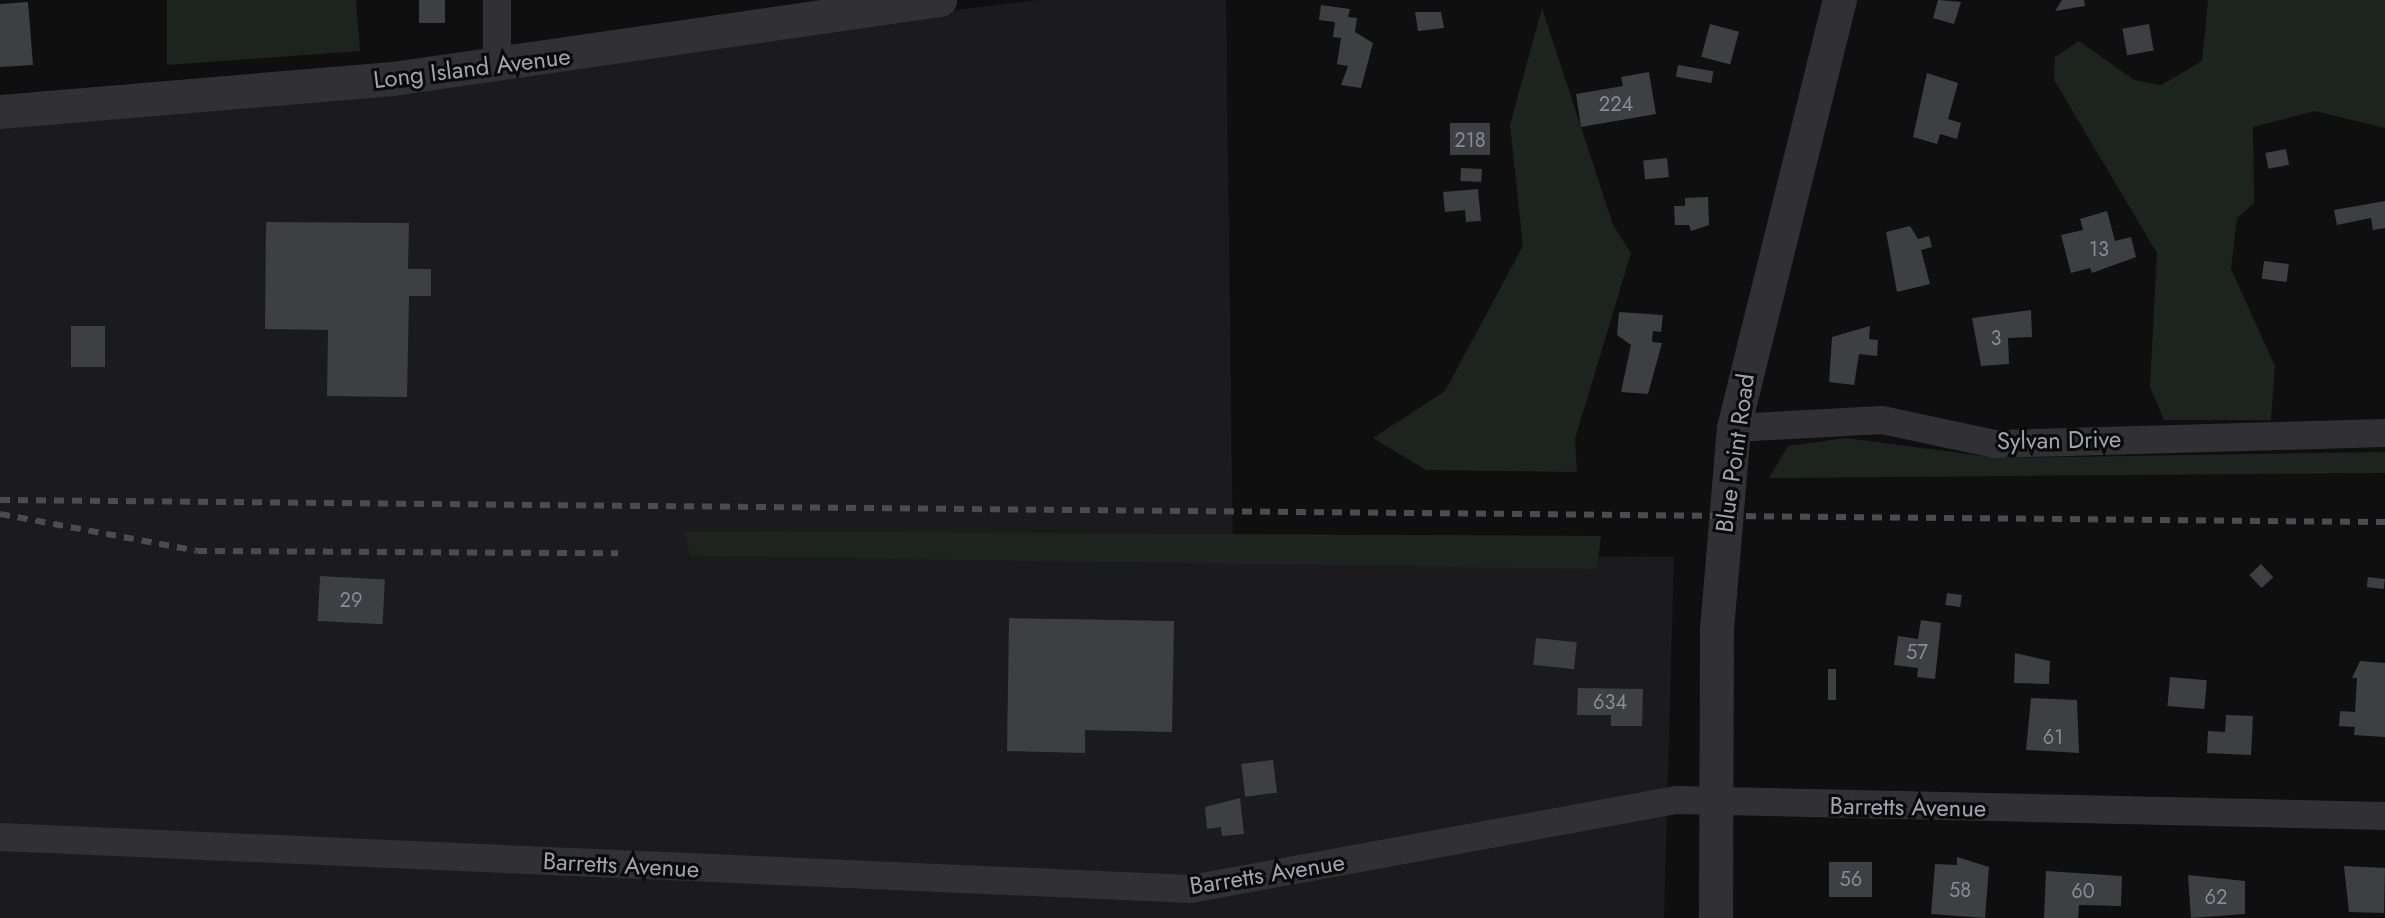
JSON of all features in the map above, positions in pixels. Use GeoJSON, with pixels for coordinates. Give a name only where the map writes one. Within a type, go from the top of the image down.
{"type":"FeatureCollection","features":[{"type":"Feature","properties":{"kind":"street"},"geometry":{"type":"LineString","coordinates":[[497,0],[497,66]]}},
{"type":"Feature","properties":{"kind":"street","name":"Long Island Avenue"},"geometry":{"type":"LineString","coordinates":[[0,112],[497,66],[878,4],[940,0]]}},
{"type":"Feature","properties":{"kind":"street","name":"Blue Point Road"},"geometry":{"type":"LineString","coordinates":[[1716,918],[1717,630],[1734,428],[1840,0]]}},
{"type":"Feature","properties":{"kind":"street","name":"Sylvan Drive"},"geometry":{"type":"LineString","coordinates":[[1734,428],[1882,420],[1995,444],[2385,433]]}},
{"type":"Feature","properties":{"kind":"street","name":"Barretts Avenue"},"geometry":{"type":"LineString","coordinates":[[0,837],[1191,889],[1659,802],[1718,800],[2385,816]]}},
{"type":"Feature","properties":{"kind":"shaded area"},"geometry":{"type":"Polygon","coordinates":[[[167,0],[356,0],[360,51],[167,65],[167,0]]]}},
{"type":"Feature","properties":{"kind":"shaded area"},"geometry":{"type":"Polygon","coordinates":[[[1039,0],[1226,0],[1233,554],[1674,557],[1664,918],[0,918],[0,123],[1039,0]]]}},
{"type":"Feature","properties":{"kind":"shaded area"},"geometry":{"type":"Polygon","coordinates":[[[2208,0],[2385,0],[2385,128],[2315,111],[2253,127],[2254,203],[2237,218],[2231,269],[2275,366],[2271,420],[2164,420],[2150,387],[2157,253],[2054,80],[2055,57],[2079,41],[2134,80],[2161,85],[2202,61],[2208,0]]]}},
{"type":"Feature","properties":{"kind":"shaded area"},"geometry":{"type":"Polygon","coordinates":[[[1542,8],[1613,225],[1631,253],[1575,439],[1577,472],[1426,470],[1373,438],[1445,391],[1523,246],[1510,125],[1542,8]]]}},
{"type":"Feature","properties":{"kind":"shaded area"},"geometry":{"type":"Polygon","coordinates":[[[1846,438],[1998,458],[2385,452],[2385,473],[1769,478],[1788,446],[1846,438]]]}},
{"type":"Feature","properties":{"kind":"shaded area"},"geometry":{"type":"Polygon","coordinates":[[[684,531],[1601,536],[1597,569],[690,556],[684,531]]]}},
{"type":"Feature","properties":{"kind":"building"},"geometry":{"type":"Polygon","coordinates":[[[419,0],[445,0],[445,23],[419,23],[419,0]]]}},
{"type":"Feature","properties":{"kind":"building"},"geometry":{"type":"Polygon","coordinates":[[[1938,0],[1961,2],[1954,24],[1933,18],[1938,0]]]}},
{"type":"Feature","properties":{"kind":"building"},"geometry":{"type":"Polygon","coordinates":[[[2062,0],[2084,0],[2085,6],[2055,11],[2062,0]]]}},
{"type":"Feature","properties":{"kind":"building"},"geometry":{"type":"Polygon","coordinates":[[[28,2],[33,65],[0,67],[0,4],[28,2]]]}},
{"type":"Feature","properties":{"kind":"building"},"geometry":{"type":"Polygon","coordinates":[[[1321,5],[1350,9],[1348,17],[1357,18],[1355,32],[1373,43],[1361,88],[1341,85],[1348,66],[1337,64],[1341,38],[1333,37],[1335,22],[1319,20],[1321,5]]]}},
{"type":"Feature","properties":{"kind":"building"},"geometry":{"type":"Polygon","coordinates":[[[1415,12],[1441,12],[1444,28],[1418,31],[1415,12]]]}},
{"type":"Feature","properties":{"kind":"building"},"geometry":{"type":"Polygon","coordinates":[[[1710,24],[1739,32],[1730,65],[1701,57],[1710,24]]]}},
{"type":"Feature","properties":{"kind":"building"},"geometry":{"type":"Polygon","coordinates":[[[2149,24],[2154,51],[2127,55],[2122,29],[2149,24]]]}},
{"type":"Feature","properties":{"kind":"building"},"geometry":{"type":"Polygon","coordinates":[[[1678,65],[1713,71],[1711,83],[1676,77],[1678,65]]]}},
{"type":"Feature","properties":{"kind":"building"},"geometry":{"type":"Polygon","coordinates":[[[1649,72],[1656,114],[1581,127],[1576,94],[1623,86],[1621,77],[1649,72]]]}},
{"type":"Feature","properties":{"kind":"building"},"geometry":{"type":"Polygon","coordinates":[[[1927,73],[1958,83],[1948,119],[1961,123],[1957,139],[1940,134],[1937,144],[1913,137],[1927,73]]]}},
{"type":"Feature","properties":{"kind":"building"},"geometry":{"type":"Polygon","coordinates":[[[1450,123],[1490,123],[1490,155],[1450,155],[1450,123]]]}},
{"type":"Feature","properties":{"kind":"building"},"geometry":{"type":"Polygon","coordinates":[[[2286,149],[2289,165],[2268,169],[2265,153],[2286,149]]]}},
{"type":"Feature","properties":{"kind":"building"},"geometry":{"type":"Polygon","coordinates":[[[1667,158],[1669,177],[1645,179],[1643,161],[1667,158]]]}},
{"type":"Feature","properties":{"kind":"building"},"geometry":{"type":"Polygon","coordinates":[[[1461,168],[1482,169],[1481,182],[1460,181],[1461,168]]]}},
{"type":"Feature","properties":{"kind":"building"},"geometry":{"type":"Polygon","coordinates":[[[1478,189],[1481,221],[1466,222],[1465,210],[1445,212],[1443,192],[1478,189]]]}},
{"type":"Feature","properties":{"kind":"building"},"geometry":{"type":"Polygon","coordinates":[[[1708,197],[1709,225],[1691,231],[1689,225],[1675,225],[1674,206],[1685,206],[1685,198],[1708,197]]]}},
{"type":"Feature","properties":{"kind":"building"},"geometry":{"type":"Polygon","coordinates":[[[2385,201],[2385,228],[2373,230],[2371,218],[2337,225],[2334,210],[2385,201]]]}},
{"type":"Feature","properties":{"kind":"building"},"geometry":{"type":"Polygon","coordinates":[[[2107,211],[2115,241],[2131,237],[2136,257],[2092,273],[2090,268],[2071,273],[2061,235],[2083,230],[2080,219],[2107,211]]]}},
{"type":"Feature","properties":{"kind":"building"},"geometry":{"type":"Polygon","coordinates":[[[266,222],[409,223],[408,269],[431,269],[431,296],[409,296],[407,397],[327,396],[328,330],[265,329],[266,222]]]}},
{"type":"Feature","properties":{"kind":"building"},"geometry":{"type":"Polygon","coordinates":[[[1910,226],[1918,239],[1929,236],[1932,247],[1921,250],[1930,284],[1897,292],[1886,232],[1910,226]]]}},
{"type":"Feature","properties":{"kind":"building"},"geometry":{"type":"Polygon","coordinates":[[[2264,261],[2289,264],[2287,282],[2262,279],[2264,261]]]}},
{"type":"Feature","properties":{"kind":"building"},"geometry":{"type":"Polygon","coordinates":[[[2031,310],[2032,337],[2008,338],[2009,364],[1981,366],[1972,318],[2031,310]]]}},
{"type":"Feature","properties":{"kind":"building"},"geometry":{"type":"Polygon","coordinates":[[[1619,312],[1663,315],[1661,332],[1653,331],[1652,342],[1662,343],[1648,394],[1621,392],[1631,345],[1617,335],[1619,312]]]}},
{"type":"Feature","properties":{"kind":"building"},"geometry":{"type":"Polygon","coordinates":[[[71,326],[105,326],[105,367],[71,367],[71,326]]]}},
{"type":"Feature","properties":{"kind":"building"},"geometry":{"type":"Polygon","coordinates":[[[1870,326],[1869,339],[1878,340],[1877,356],[1859,354],[1854,385],[1829,382],[1832,337],[1870,326]]]}},
{"type":"Feature","properties":{"kind":"building"},"geometry":{"type":"Polygon","coordinates":[[[2261,564],[2273,577],[2262,588],[2249,575],[2261,564]]]}},
{"type":"Feature","properties":{"kind":"building"},"geometry":{"type":"Polygon","coordinates":[[[320,576],[385,579],[383,624],[318,621],[320,576]]]}},
{"type":"Feature","properties":{"kind":"building"},"geometry":{"type":"Polygon","coordinates":[[[2368,577],[2385,579],[2384,589],[2367,587],[2368,577]]]}},
{"type":"Feature","properties":{"kind":"building"},"geometry":{"type":"Polygon","coordinates":[[[1947,593],[1962,595],[1960,607],[1945,605],[1947,593]]]}},
{"type":"Feature","properties":{"kind":"building"},"geometry":{"type":"Polygon","coordinates":[[[1009,618],[1174,621],[1172,732],[1085,730],[1085,753],[1007,751],[1009,618]]]}},
{"type":"Feature","properties":{"kind":"building"},"geometry":{"type":"Polygon","coordinates":[[[1921,620],[1941,623],[1935,679],[1917,677],[1918,668],[1894,665],[1898,636],[1918,639],[1921,620]]]}},
{"type":"Feature","properties":{"kind":"building"},"geometry":{"type":"Polygon","coordinates":[[[1536,638],[1577,642],[1574,669],[1533,665],[1536,638]]]}},
{"type":"Feature","properties":{"kind":"building"},"geometry":{"type":"Polygon","coordinates":[[[2015,653],[2050,661],[2049,684],[2014,683],[2015,653]]]}},
{"type":"Feature","properties":{"kind":"building"},"geometry":{"type":"Polygon","coordinates":[[[2360,661],[2385,663],[2385,737],[2354,735],[2355,727],[2339,726],[2340,711],[2355,712],[2357,678],[2352,678],[2360,661]]]}},
{"type":"Feature","properties":{"kind":"building"},"geometry":{"type":"Polygon","coordinates":[[[1828,669],[1836,669],[1836,700],[1828,700],[1828,669]]]}},
{"type":"Feature","properties":{"kind":"building"},"geometry":{"type":"Polygon","coordinates":[[[2170,677],[2207,680],[2204,709],[2167,706],[2170,677]]]}},
{"type":"Feature","properties":{"kind":"building"},"geometry":{"type":"Polygon","coordinates":[[[1578,688],[1643,689],[1642,726],[1611,726],[1611,715],[1577,715],[1578,688]]]}},
{"type":"Feature","properties":{"kind":"building"},"geometry":{"type":"Polygon","coordinates":[[[2031,698],[2077,700],[2079,753],[2026,750],[2031,698]]]}},
{"type":"Feature","properties":{"kind":"building"},"geometry":{"type":"Polygon","coordinates":[[[2226,715],[2253,716],[2251,755],[2207,753],[2208,731],[2225,732],[2226,715]]]}},
{"type":"Feature","properties":{"kind":"building"},"geometry":{"type":"Polygon","coordinates":[[[1273,760],[1277,793],[1245,797],[1241,764],[1273,760]]]}},
{"type":"Feature","properties":{"kind":"building"},"geometry":{"type":"Polygon","coordinates":[[[1240,798],[1244,834],[1222,836],[1221,827],[1207,829],[1205,807],[1240,798]]]}},
{"type":"Feature","properties":{"kind":"building"},"geometry":{"type":"Polygon","coordinates":[[[1957,857],[1989,867],[1985,918],[1931,914],[1935,864],[1957,865],[1957,857]]]}},
{"type":"Feature","properties":{"kind":"building"},"geometry":{"type":"Polygon","coordinates":[[[1829,862],[1872,862],[1872,897],[1829,897],[1829,862]]]}},
{"type":"Feature","properties":{"kind":"building"},"geometry":{"type":"Polygon","coordinates":[[[2344,866],[2385,868],[2384,913],[2349,912],[2344,866]]]}},
{"type":"Feature","properties":{"kind":"building"},"geometry":{"type":"Polygon","coordinates":[[[2046,871],[2122,876],[2121,906],[2079,905],[2078,918],[2044,918],[2046,871]]]}},
{"type":"Feature","properties":{"kind":"building"},"geometry":{"type":"Polygon","coordinates":[[[2188,875],[2245,881],[2245,914],[2191,918],[2188,875]]]}},
{"type":"Feature","properties":{"kind":"railway"},"geometry":{"type":"LineString","coordinates":[[0,500],[2385,522]]}},
{"type":"Feature","properties":{"kind":"railway"},"geometry":{"type":"LineString","coordinates":[[0,514],[197,551],[618,553]]}}]}
